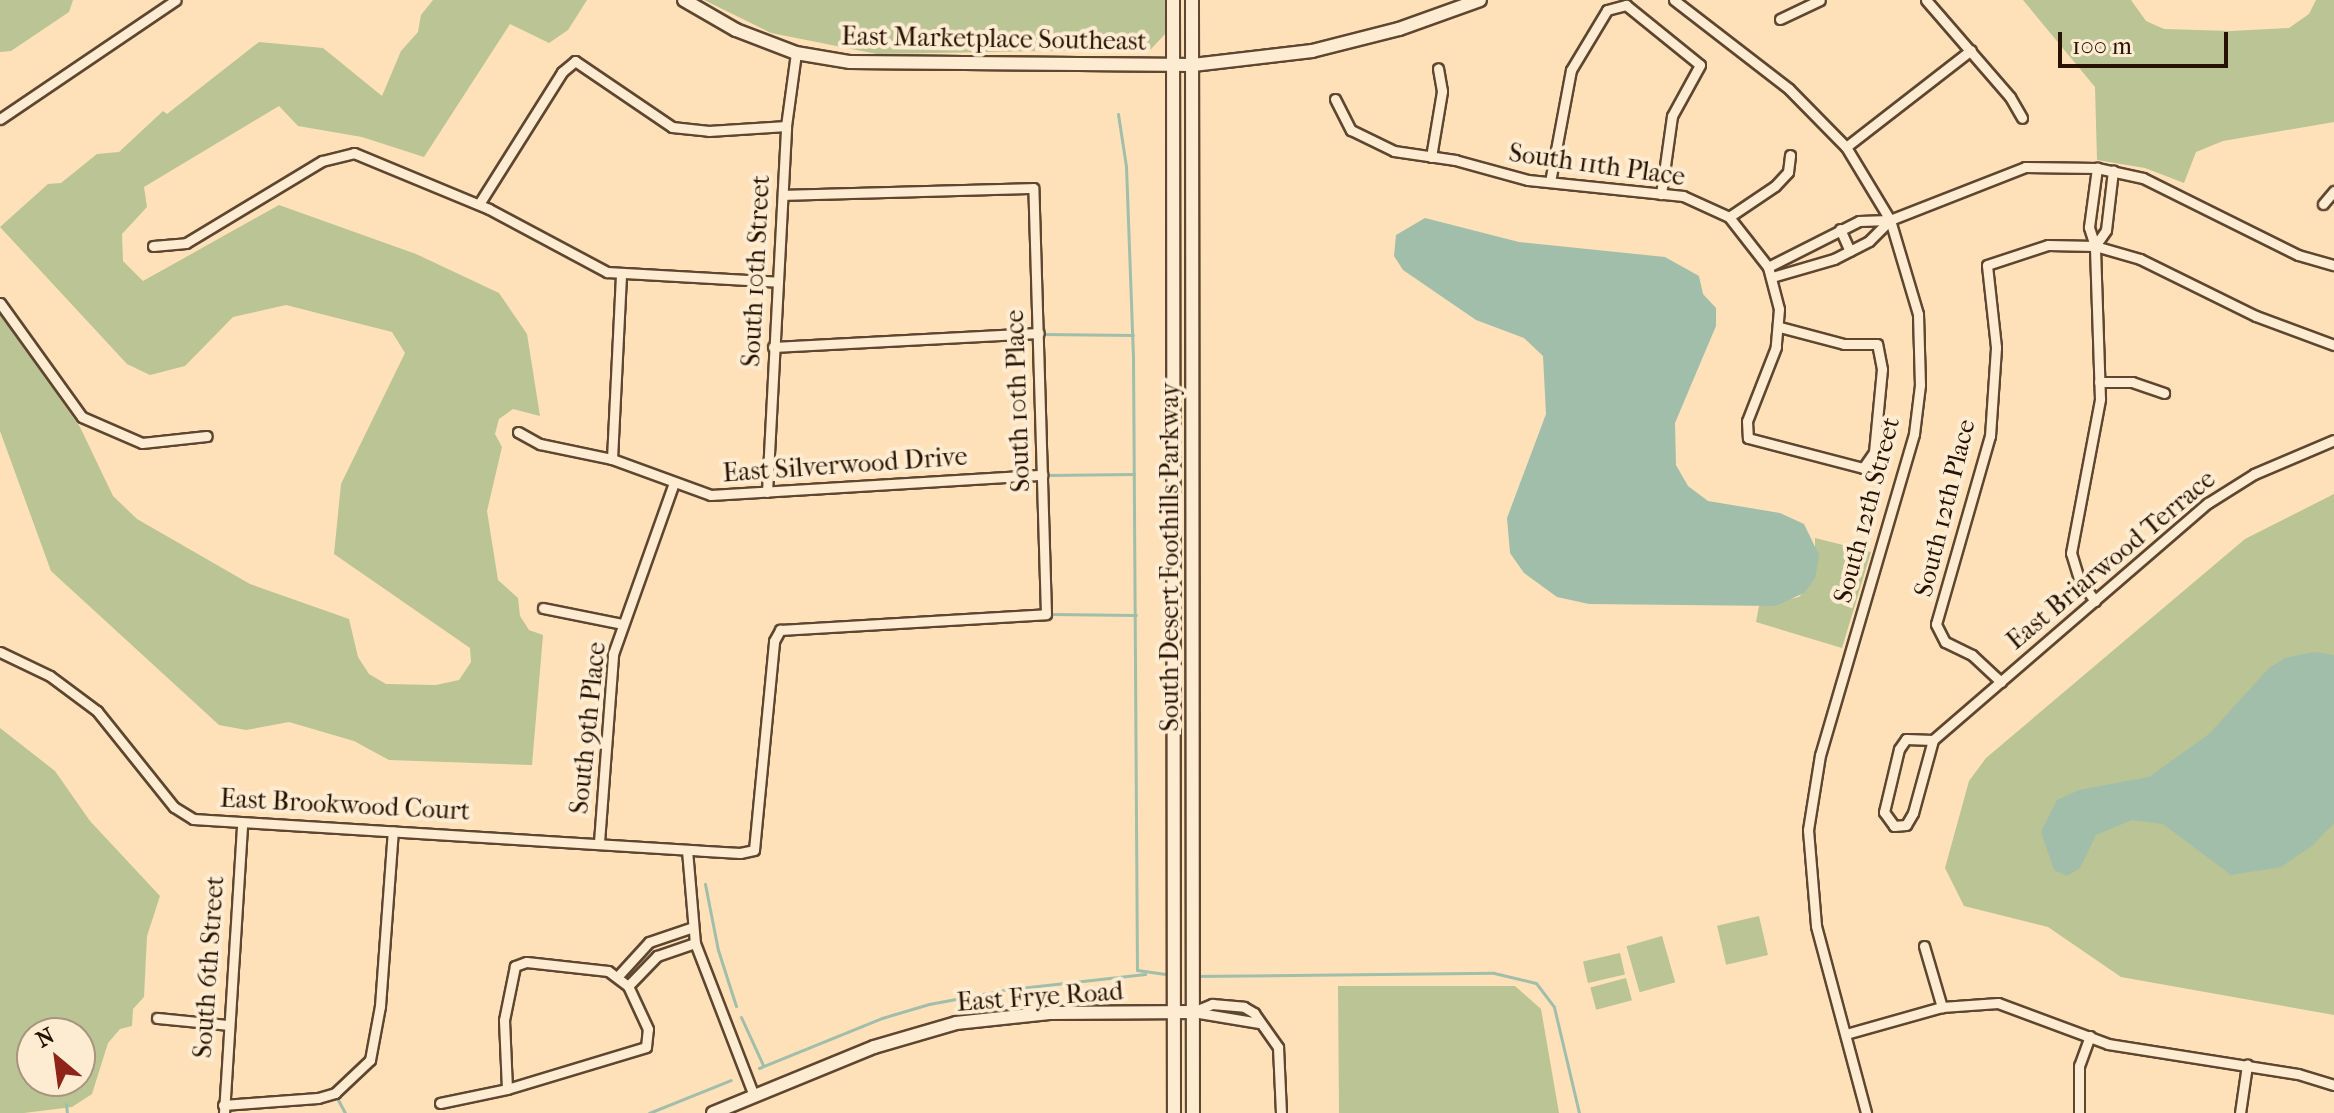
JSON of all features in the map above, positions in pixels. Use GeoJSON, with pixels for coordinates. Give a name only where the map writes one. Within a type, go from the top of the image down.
{"type":"FeatureCollection","features":[{"type":"Feature","properties":{"kind":"street"},"geometry":{"type":"LineString","coordinates":[[0,119],[176,0]]}},
{"type":"Feature","properties":{"kind":"street","name":"East Marketplace Southeast"},"geometry":{"type":"LineString","coordinates":[[684,0],[736,30],[796,53],[891,64],[1193,65],[1312,51],[1399,29],[1480,0]]}},
{"type":"Feature","properties":{"kind":"street","name":"South Desert Foothills Parkway"},"geometry":{"type":"LineString","coordinates":[[1173,0],[1174,1113]]}},
{"type":"Feature","properties":{"kind":"street","name":"South Desert Foothills Parkway"},"geometry":{"type":"LineString","coordinates":[[1192,0],[1193,1113]]}},
{"type":"Feature","properties":{"kind":"street","name":"South 12th Street"},"geometry":{"type":"LineString","coordinates":[[1674,0],[1789,89],[1846,147],[1890,220],[1918,314],[1920,385],[1914,434],[1820,755],[1808,830],[1812,909],[1866,1113]]}},
{"type":"Feature","properties":{"kind":"street"},"geometry":{"type":"LineString","coordinates":[[1780,19],[1820,0]]}},
{"type":"Feature","properties":{"kind":"street"},"geometry":{"type":"LineString","coordinates":[[1926,0],[1971,50],[2022,118]]}},
{"type":"Feature","properties":{"kind":"street"},"geometry":{"type":"LineString","coordinates":[[1550,182],[1571,70],[1598,20],[1615,5],[1637,13],[1700,65],[1672,116],[1661,194]]}},
{"type":"Feature","properties":{"kind":"street"},"geometry":{"type":"LineString","coordinates":[[1846,147],[1971,50]]}},
{"type":"Feature","properties":{"kind":"street","name":"South 10th Street"},"geometry":{"type":"LineString","coordinates":[[767,492],[786,126],[796,53]]}},
{"type":"Feature","properties":{"kind":"street"},"geometry":{"type":"LineString","coordinates":[[479,204],[562,72],[575,61],[672,127],[709,131],[786,126]]}},
{"type":"Feature","properties":{"kind":"street"},"geometry":{"type":"LineString","coordinates":[[1431,157],[1442,91],[1438,68]]}},
{"type":"Feature","properties":{"kind":"street","name":"South 11th Place"},"geometry":{"type":"LineString","coordinates":[[1335,99],[1351,130],[1394,151],[1550,182],[1683,196],[1729,217],[1770,272],[1780,327],[1747,421],[1748,438],[1863,468],[1874,452],[1882,352],[1869,340],[1844,344],[1780,327]]}},
{"type":"Feature","properties":{"kind":"street"},"geometry":{"type":"LineString","coordinates":[[153,246],[186,243],[340,154],[368,155],[479,204],[607,272],[778,282]]}},
{"type":"Feature","properties":{"kind":"street"},"geometry":{"type":"LineString","coordinates":[[1729,217],[1775,186],[1788,172],[1790,155]]}},
{"type":"Feature","properties":{"kind":"street"},"geometry":{"type":"LineString","coordinates":[[1770,272],[1840,229],[1873,218],[1890,220],[2025,167],[2113,170],[2179,193],[2298,255],[2334,265]]}},
{"type":"Feature","properties":{"kind":"street"},"geometry":{"type":"LineString","coordinates":[[2095,601],[2079,579],[2071,553],[2096,429],[2099,382],[2091,210],[2097,168]]}},
{"type":"Feature","properties":{"kind":"street"},"geometry":{"type":"LineString","coordinates":[[2095,246],[2106,230],[2113,170]]}},
{"type":"Feature","properties":{"kind":"street","name":"South 10th Place"},"geometry":{"type":"LineString","coordinates":[[754,850],[774,641],[780,630],[1046,614],[1033,188],[784,195]]}},
{"type":"Feature","properties":{"kind":"street"},"geometry":{"type":"LineString","coordinates":[[2323,204],[2334,191]]}},
{"type":"Feature","properties":{"kind":"street"},"geometry":{"type":"LineString","coordinates":[[2091,210],[2108,212]]}},
{"type":"Feature","properties":{"kind":"street"},"geometry":{"type":"LineString","coordinates":[[1770,272],[1850,251],[1880,233],[1890,220]]}},
{"type":"Feature","properties":{"kind":"street"},"geometry":{"type":"LineString","coordinates":[[1840,229],[1850,251]]}},
{"type":"Feature","properties":{"kind":"street","name":"South 12th Place"},"geometry":{"type":"LineString","coordinates":[[2001,682],[1972,655],[1945,642],[1936,624],[1990,436],[1996,347],[1987,265],[2048,245],[2095,246]]}},
{"type":"Feature","properties":{"kind":"street"},"geometry":{"type":"LineString","coordinates":[[2095,246],[2140,259],[2256,316],[2334,345]]}},
{"type":"Feature","properties":{"kind":"street"},"geometry":{"type":"LineString","coordinates":[[612,459],[621,274]]}},
{"type":"Feature","properties":{"kind":"street"},"geometry":{"type":"LineString","coordinates":[[0,303],[82,417],[142,443],[207,436]]}},
{"type":"Feature","properties":{"kind":"street"},"geometry":{"type":"LineString","coordinates":[[773,347],[1039,333]]}},
{"type":"Feature","properties":{"kind":"street"},"geometry":{"type":"LineString","coordinates":[[2099,382],[2132,382],[2164,393]]}},
{"type":"Feature","properties":{"kind":"street","name":"East Silverwood Drive"},"geometry":{"type":"LineString","coordinates":[[518,432],[540,444],[612,459],[711,495],[1042,475]]}},
{"type":"Feature","properties":{"kind":"street","name":"East Briarwood Terrace"},"geometry":{"type":"LineString","coordinates":[[1933,740],[1906,739],[1899,749],[1884,812],[1894,826],[1906,825],[1913,813],[1933,740],[2229,488],[2334,440]]}},
{"type":"Feature","properties":{"kind":"street","name":"South 9th Place"},"geometry":{"type":"LineString","coordinates":[[599,842],[610,680],[622,624],[674,483]]}},
{"type":"Feature","properties":{"kind":"street"},"geometry":{"type":"LineString","coordinates":[[543,608],[622,624]]}},
{"type":"Feature","properties":{"kind":"street","name":"East Brookwood Court"},"geometry":{"type":"LineString","coordinates":[[0,652],[50,676],[97,711],[183,815],[242,824],[599,842],[687,850],[754,850]]}},
{"type":"Feature","properties":{"kind":"street"},"geometry":{"type":"LineString","coordinates":[[1172,678],[1193,677]]}},
{"type":"Feature","properties":{"kind":"street","name":"South 6th Street"},"geometry":{"type":"LineString","coordinates":[[224,1109],[242,824]]}},
{"type":"Feature","properties":{"kind":"street"},"geometry":{"type":"LineString","coordinates":[[224,1109],[301,1101],[335,1093],[370,1060],[377,1041],[393,831]]}},
{"type":"Feature","properties":{"kind":"street"},"geometry":{"type":"LineString","coordinates":[[687,850],[695,943],[754,1096]]}},
{"type":"Feature","properties":{"kind":"street"},"geometry":{"type":"LineString","coordinates":[[618,976],[649,942],[693,927]]}},
{"type":"Feature","properties":{"kind":"street"},"geometry":{"type":"LineString","coordinates":[[628,986],[657,956],[695,943]]}},
{"type":"Feature","properties":{"kind":"street"},"geometry":{"type":"LineString","coordinates":[[1924,946],[1942,1007]]}},
{"type":"Feature","properties":{"kind":"street"},"geometry":{"type":"LineString","coordinates":[[440,1103],[507,1089],[624,1055],[650,1041],[628,986],[618,976],[526,962],[515,966],[504,1020],[507,1089]]}},
{"type":"Feature","properties":{"kind":"street"},"geometry":{"type":"LineString","coordinates":[[1846,1034],[1942,1007],[1998,1003],[2108,1044],[2247,1065],[2334,1085]]}},
{"type":"Feature","properties":{"kind":"street","name":"East Frye Road"},"geometry":{"type":"LineString","coordinates":[[713,1113],[874,1047],[956,1023],[1049,1013],[1235,1011],[1259,1023],[1280,1055],[1281,1113]]}},
{"type":"Feature","properties":{"kind":"street"},"geometry":{"type":"LineString","coordinates":[[157,1018],[228,1025]]}},
{"type":"Feature","properties":{"kind":"street"},"geometry":{"type":"LineString","coordinates":[[2079,1113],[2079,1066],[2090,1036]]}},
{"type":"Feature","properties":{"kind":"street"},"geometry":{"type":"LineString","coordinates":[[2240,1113],[2247,1065]]}},
{"type":"Feature","properties":{"kind":"green space"},"geometry":{"type":"Polygon","coordinates":[[[0,0],[73,0],[69,12],[11,51],[0,52],[0,0]]]}},
{"type":"Feature","properties":{"kind":"green space"},"geometry":{"type":"Polygon","coordinates":[[[433,0],[587,0],[568,30],[549,43],[510,24],[424,157],[362,137],[298,126],[279,106],[144,187],[147,207],[122,234],[123,261],[143,281],[279,205],[416,254],[499,293],[527,334],[540,416],[513,409],[499,419],[495,434],[502,447],[487,511],[498,580],[518,598],[520,616],[529,630],[543,635],[532,765],[389,760],[354,741],[289,722],[246,730],[219,725],[51,571],[0,431],[0,315],[80,427],[113,496],[137,519],[250,584],[349,619],[358,657],[369,674],[386,684],[436,685],[459,680],[471,662],[470,648],[334,554],[341,484],[405,353],[392,332],[286,305],[233,317],[185,366],[150,375],[127,364],[0,227],[48,184],[61,183],[97,154],[119,152],[163,111],[167,114],[259,42],[323,48],[382,96],[401,51],[418,32],[421,15],[433,0]]]}},
{"type":"Feature","properties":{"kind":"green space"},"geometry":{"type":"Polygon","coordinates":[[[704,0],[1166,0],[1166,33],[1151,49],[877,54],[771,33],[704,0]]]}},
{"type":"Feature","properties":{"kind":"green space"},"geometry":{"type":"Polygon","coordinates":[[[2023,0],[2131,0],[2146,21],[2164,29],[2231,31],[2289,28],[2309,14],[2316,0],[2334,0],[2334,122],[2223,141],[2196,152],[2184,183],[2145,168],[2097,160],[2095,87],[2023,0]]]}},
{"type":"Feature","properties":{"kind":"green space"},"geometry":{"type":"Polygon","coordinates":[[[2334,494],[2334,1015],[2121,977],[2048,927],[1964,906],[1945,868],[1969,781],[1986,758],[2245,539],[2334,494]]]}},
{"type":"Feature","properties":{"kind":"green space"},"geometry":{"type":"Polygon","coordinates":[[[1815,538],[1871,552],[1842,648],[1756,622],[1759,606],[1799,597],[1815,579],[1815,538]]]}},
{"type":"Feature","properties":{"kind":"green space"},"geometry":{"type":"Polygon","coordinates":[[[0,728],[55,771],[90,821],[160,896],[147,936],[144,997],[133,1009],[132,1026],[120,1029],[108,1043],[96,1081],[96,1017],[16,1017],[16,1097],[87,1097],[72,1107],[0,1113],[0,728]]]}},
{"type":"Feature","properties":{"kind":"green space"},"geometry":{"type":"Polygon","coordinates":[[[1759,916],[1768,955],[1726,965],[1717,926],[1759,916]]]}},
{"type":"Feature","properties":{"kind":"green space"},"geometry":{"type":"Polygon","coordinates":[[[1662,936],[1675,982],[1640,992],[1626,946],[1662,936]]]}},
{"type":"Feature","properties":{"kind":"green space"},"geometry":{"type":"Polygon","coordinates":[[[1620,953],[1625,974],[1588,983],[1583,962],[1620,953]]]}},
{"type":"Feature","properties":{"kind":"green space"},"geometry":{"type":"Polygon","coordinates":[[[1626,978],[1632,1000],[1596,1010],[1590,988],[1626,978]]]}},
{"type":"Feature","properties":{"kind":"green space"},"geometry":{"type":"Polygon","coordinates":[[[1338,986],[1515,986],[1541,1009],[1559,1113],[1339,1113],[1338,986]]]}},
{"type":"Feature","properties":{"kind":"shaded area"},"geometry":{"type":"Polygon","coordinates":[[[1425,218],[1519,242],[1665,257],[1699,276],[1703,294],[1716,308],[1716,326],[1675,423],[1676,465],[1688,486],[1708,501],[1780,513],[1804,524],[1819,555],[1815,579],[1804,593],[1775,606],[1589,604],[1557,597],[1524,573],[1510,553],[1507,518],[1546,414],[1543,356],[1524,338],[1476,320],[1403,270],[1394,256],[1396,235],[1425,218]]]}},
{"type":"Feature","properties":{"kind":"shaded area"},"geometry":{"type":"Polygon","coordinates":[[[2314,652],[2334,655],[2334,823],[2312,846],[2281,867],[2231,875],[2163,824],[2132,820],[2096,835],[2080,868],[2067,876],[2054,870],[2041,832],[2057,800],[2079,790],[2149,777],[2209,734],[2269,668],[2285,658],[2314,652]]]}},
{"type":"Feature","properties":{"kind":"waterway"},"geometry":{"type":"LineString","coordinates":[[1118,114],[1126,166],[1133,355],[1137,970],[1171,975]]}},
{"type":"Feature","properties":{"kind":"waterway"},"geometry":{"type":"LineString","coordinates":[[1042,334],[1133,335]]}},
{"type":"Feature","properties":{"kind":"waterway"},"geometry":{"type":"LineString","coordinates":[[1046,475],[1134,474]]}},
{"type":"Feature","properties":{"kind":"waterway"},"geometry":{"type":"LineString","coordinates":[[1050,614],[1136,615]]}},
{"type":"Feature","properties":{"kind":"waterway"},"geometry":{"type":"LineString","coordinates":[[705,884],[718,950],[736,1006]]}},
{"type":"Feature","properties":{"kind":"waterway"},"geometry":{"type":"LineString","coordinates":[[1195,976],[1494,973],[1536,983],[1554,1007],[1579,1113]]}},
{"type":"Feature","properties":{"kind":"waterway"},"geometry":{"type":"LineString","coordinates":[[759,1068],[882,1018],[929,1004],[1010,989],[1145,974]]}},
{"type":"Feature","properties":{"kind":"waterway"},"geometry":{"type":"LineString","coordinates":[[741,1017],[763,1065]]}},
{"type":"Feature","properties":{"kind":"waterway"},"geometry":{"type":"LineString","coordinates":[[649,1113],[731,1080]]}},
{"type":"Feature","properties":{"kind":"waterway"},"geometry":{"type":"LineString","coordinates":[[336,1096],[345,1113]]}},
{"type":"Feature","properties":{"kind":"waterway"},"geometry":{"type":"LineString","coordinates":[[66,1104],[67,1113]]}}]}
